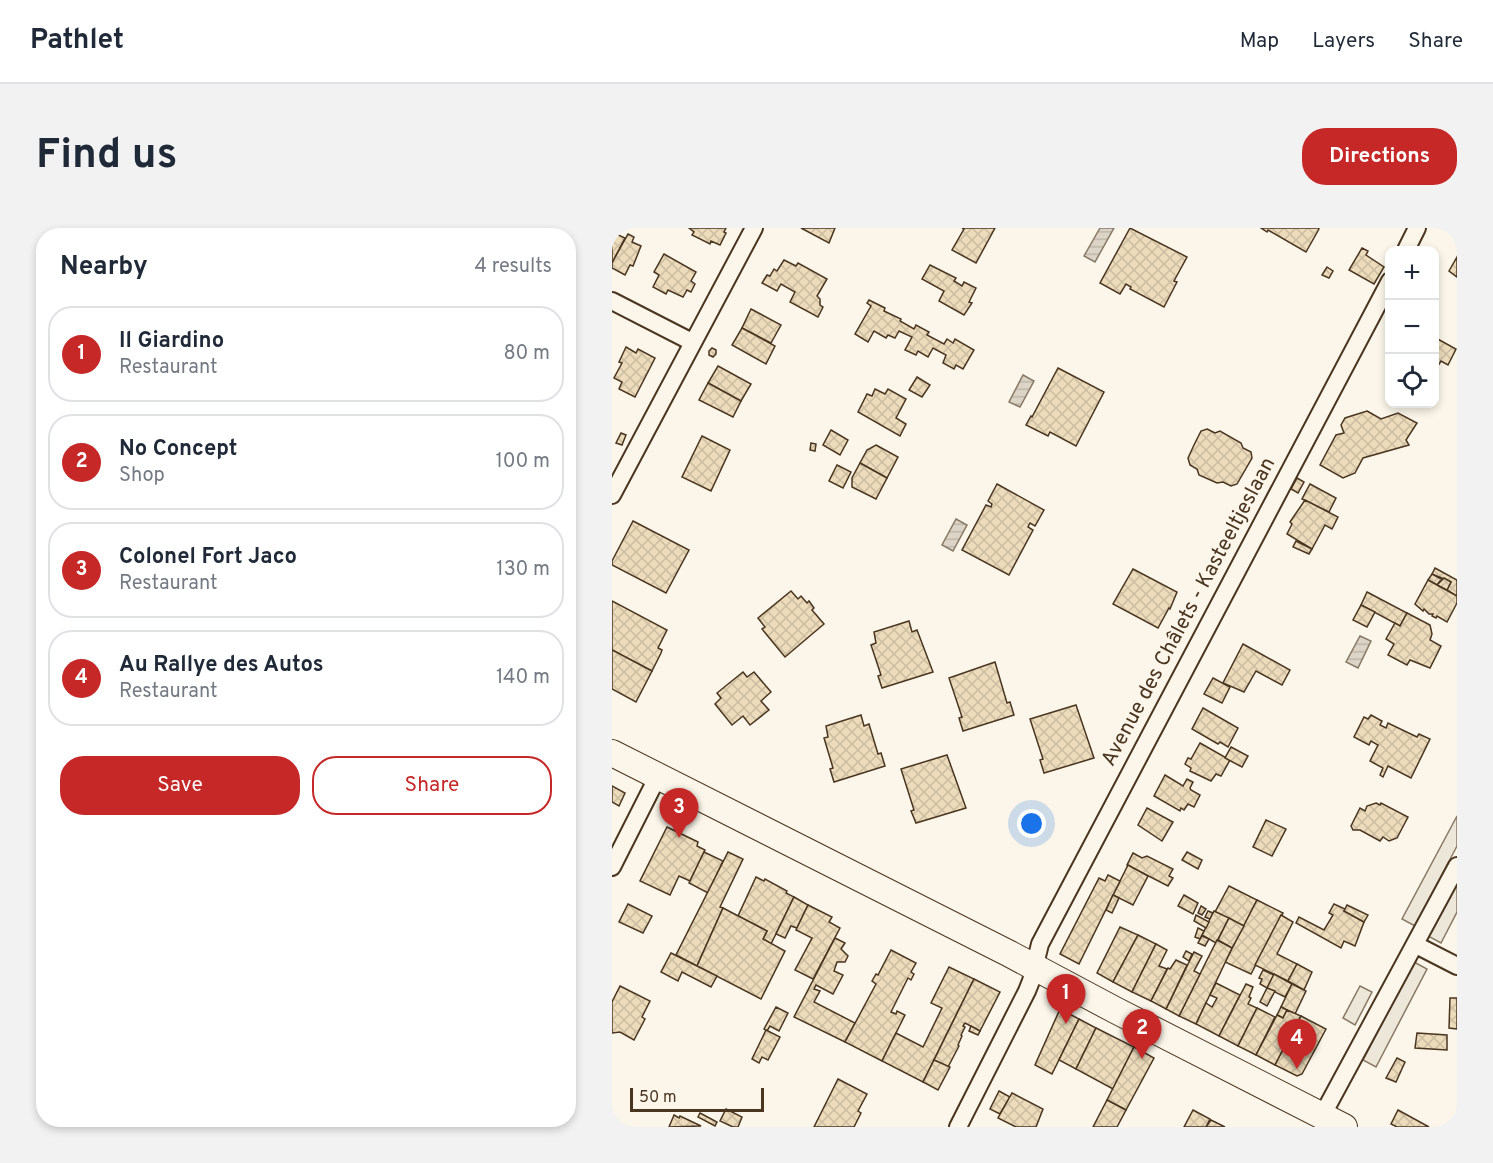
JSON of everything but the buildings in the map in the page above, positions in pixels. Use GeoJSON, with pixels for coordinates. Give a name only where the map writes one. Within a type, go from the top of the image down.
{"type":"FeatureCollection","features":[{"type":"Feature","properties":{"kind":"main road"},"geometry":{"type":"LineString","coordinates":[[612,753],[1035,967],[1333,1122]]}},
{"type":"Feature","properties":{"kind":"street"},"geometry":{"type":"LineString","coordinates":[[612,495],[754,228]]}},
{"type":"Feature","properties":{"kind":"street"},"geometry":{"type":"LineString","coordinates":[[1408,246],[1418,228]]}},
{"type":"Feature","properties":{"kind":"street","name":"Avenue des Châlets - Kasteeltjeslaan"},"geometry":{"type":"LineString","coordinates":[[958,1127],[1027,991],[1040,944],[1385,289]]}},
{"type":"Feature","properties":{"kind":"street"},"geometry":{"type":"LineString","coordinates":[[612,301],[692,342]]}},
{"type":"Feature","properties":{"kind":"street"},"geometry":{"type":"LineString","coordinates":[[612,867],[658,776]]}},
{"type":"Feature","properties":{"kind":"street"},"geometry":{"type":"LineString","coordinates":[[1333,1122],[1416,945],[1457,866]]}},
{"type":"Feature","properties":{"kind":"street"},"geometry":{"type":"LineString","coordinates":[[1416,945],[1457,966]]}},
{"type":"Feature","properties":{"kind":"shaded area"},"geometry":{"type":"Polygon","coordinates":[[[1100,228],[1114,228],[1095,262],[1084,256],[1100,228]]]}},
{"type":"Feature","properties":{"kind":"shaded area"},"geometry":{"type":"Polygon","coordinates":[[[1023,375],[1034,381],[1020,407],[1009,402],[1023,375]]]}},
{"type":"Feature","properties":{"kind":"shaded area"},"geometry":{"type":"Polygon","coordinates":[[[956,519],[967,525],[953,551],[942,545],[956,519]]]}},
{"type":"Feature","properties":{"kind":"shaded area"},"geometry":{"type":"Polygon","coordinates":[[[1360,636],[1371,641],[1358,668],[1346,662],[1360,636]]]}},
{"type":"Feature","properties":{"kind":"shaded area"},"geometry":{"type":"Polygon","coordinates":[[[1457,816],[1457,846],[1415,926],[1402,919],[1457,816]]]}},
{"type":"Feature","properties":{"kind":"shaded area"},"geometry":{"type":"Polygon","coordinates":[[[1457,881],[1457,912],[1441,943],[1428,936],[1457,881]]]}},
{"type":"Feature","properties":{"kind":"shaded area"},"geometry":{"type":"Polygon","coordinates":[[[1414,962],[1427,969],[1376,1067],[1363,1060],[1414,962]]]}},
{"type":"Feature","properties":{"kind":"shaded area"},"geometry":{"type":"Polygon","coordinates":[[[1360,986],[1372,992],[1355,1025],[1343,1018],[1360,986]]]}},
{"type":"Feature","properties":{"kind":"place","name":"Colonel Fort Jaco"},"geometry":{"type":"Point","coordinates":[679,838]}},
{"type":"Feature","properties":{"kind":"place","name":"Il Giardino"},"geometry":{"type":"Point","coordinates":[1066,1024]}},
{"type":"Feature","properties":{"kind":"place","name":"No Concept"},"geometry":{"type":"Point","coordinates":[1142,1059]}},
{"type":"Feature","properties":{"kind":"place","name":"Au Rallye des Autos"},"geometry":{"type":"Point","coordinates":[1297,1069]}}]}
